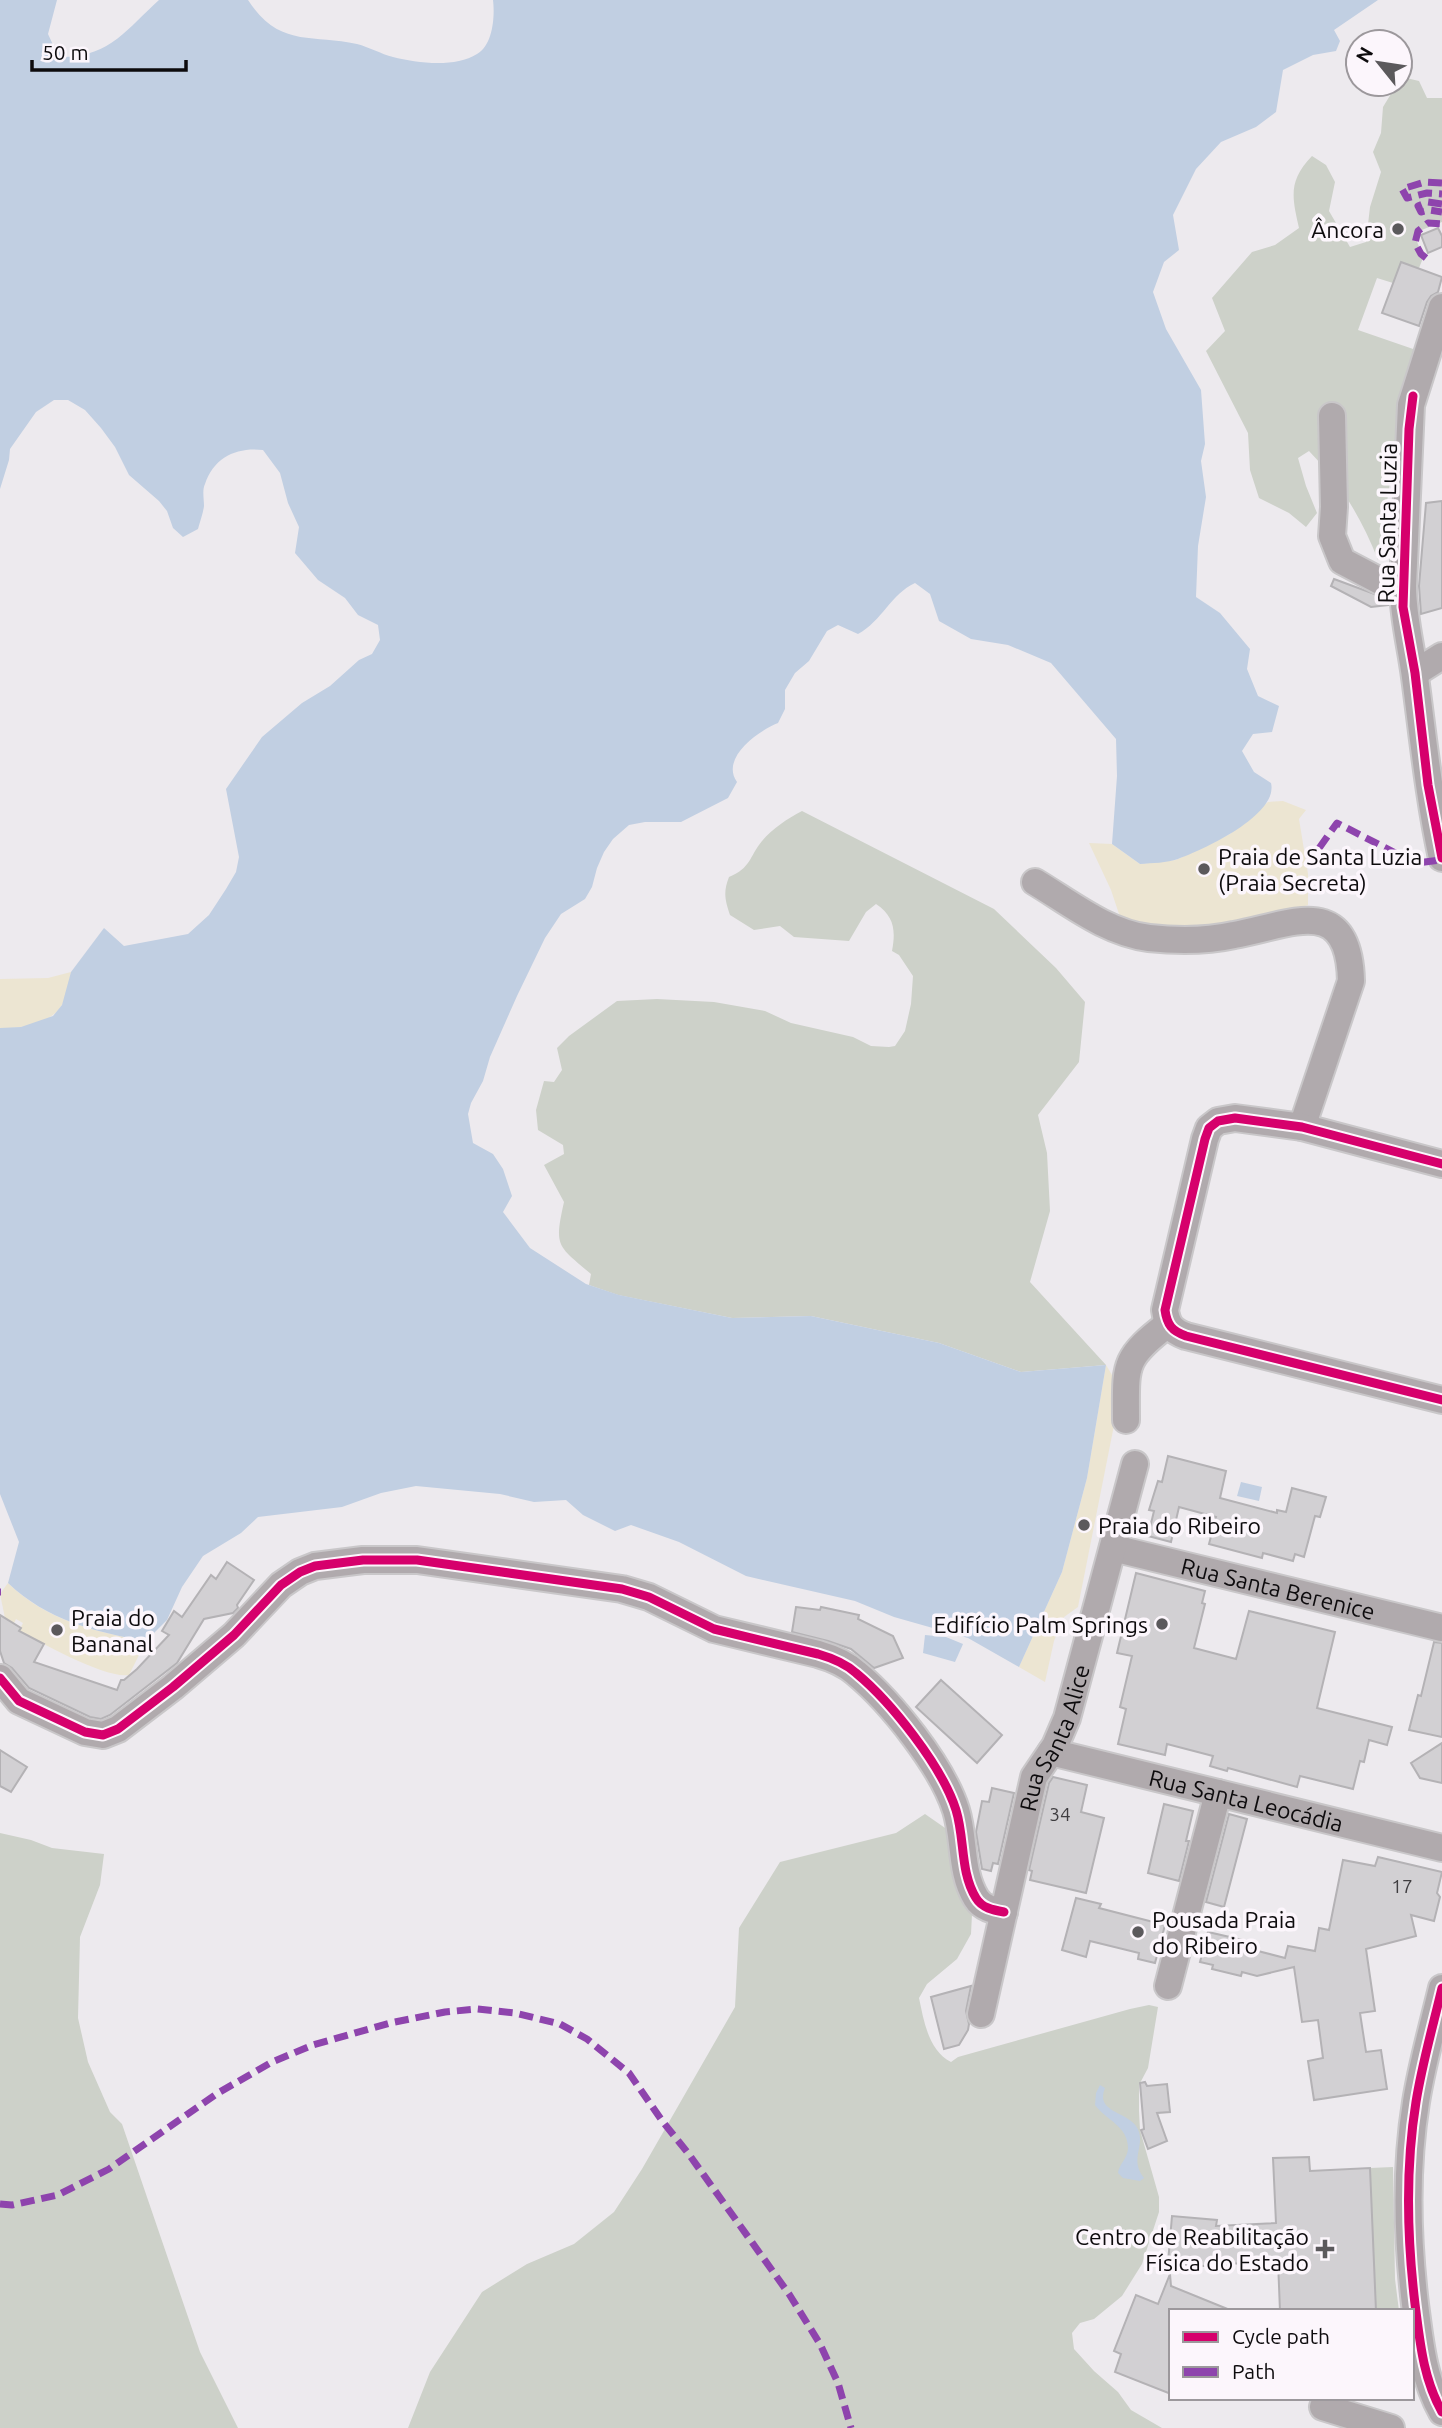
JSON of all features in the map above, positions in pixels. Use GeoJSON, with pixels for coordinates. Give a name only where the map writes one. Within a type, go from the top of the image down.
{"type":"FeatureCollection","features":[{"type":"Feature","properties":{"kind":"street","name":"Rua Santa Luzia"},"geometry":{"type":"LineString","coordinates":[[1442,307],[1413,396],[1409,429],[1403,586],[1403,607],[1415,673],[1428,785],[1442,858]]}},
{"type":"Feature","properties":{"kind":"street"},"geometry":{"type":"LineString","coordinates":[[1332,416],[1332,536],[1342,561],[1380,581],[1403,586]]}},
{"type":"Feature","properties":{"kind":"street"},"geometry":{"type":"LineString","coordinates":[[1415,673],[1442,656]]}},
{"type":"Feature","properties":{"kind":"street"},"geometry":{"type":"LineString","coordinates":[[1035,882],[1106,925],[1148,938],[1203,940],[1308,919],[1323,922],[1336,930],[1345,943],[1350,961],[1350,981],[1302,1128]]}},
{"type":"Feature","properties":{"kind":"street"},"geometry":{"type":"LineString","coordinates":[[1442,1164],[1302,1128],[1225,1118],[1218,1121],[1209,1128],[1205,1139],[1166,1310],[1168,1324],[1177,1333],[1186,1336],[1442,1400]]}},
{"type":"Feature","properties":{"kind":"street"},"geometry":{"type":"LineString","coordinates":[[1126,1420],[1127,1370],[1135,1353],[1168,1324]]}},
{"type":"Feature","properties":{"kind":"street","name":"Rua Santa Alice"},"geometry":{"type":"LineString","coordinates":[[981,2014],[1034,1777],[1061,1735],[1074,1695],[1135,1464]]}},
{"type":"Feature","properties":{"kind":"street","name":"Rua Santa Berenice"},"geometry":{"type":"LineString","coordinates":[[1113,1548],[1442,1628]]}},
{"type":"Feature","properties":{"kind":"street"},"geometry":{"type":"LineString","coordinates":[[0,1678],[19,1701],[85,1732],[103,1735],[118,1729],[173,1688],[234,1635],[281,1585],[315,1566],[363,1560],[436,1562],[622,1589],[649,1597],[714,1629],[832,1658],[856,1672],[889,1707],[946,1786],[955,1809],[964,1861],[976,1898],[985,1907],[1004,1912]]}},
{"type":"Feature","properties":{"kind":"street","name":"Rua Santa Leocádia"},"geometry":{"type":"LineString","coordinates":[[1051,1752],[1442,1848]]}},
{"type":"Feature","properties":{"kind":"street"},"geometry":{"type":"LineString","coordinates":[[1168,1986],[1218,1793]]}},
{"type":"Feature","properties":{"kind":"street"},"geometry":{"type":"LineString","coordinates":[[1442,1988],[1438,2020],[1416,2101],[1411,2136],[1408,2205],[1420,2350],[1432,2394],[1442,2412]]}},
{"type":"Feature","properties":{"kind":"street"},"geometry":{"type":"LineString","coordinates":[[1323,2407],[1391,2428]]}},
{"type":"Feature","properties":{"kind":"shaded area"},"geometry":{"type":"Polygon","coordinates":[[[1414,80],[1419,81],[1427,98],[1442,98],[1442,222],[1414,233],[1423,258],[1419,268],[1401,262],[1393,283],[1377,278],[1358,330],[1416,350],[1404,392],[1378,560],[1365,529],[1349,502],[1309,451],[1298,458],[1317,513],[1306,527],[1289,513],[1259,498],[1250,470],[1248,433],[1206,351],[1225,331],[1212,298],[1252,252],[1275,245],[1299,228],[1294,198],[1295,182],[1312,156],[1326,165],[1335,182],[1329,211],[1350,247],[1366,242],[1370,207],[1381,172],[1373,152],[1381,133],[1383,107],[1388,98],[1414,98],[1414,80]]]}},
{"type":"Feature","properties":{"kind":"shaded area"},"geometry":{"type":"Polygon","coordinates":[[[802,811],[994,909],[1056,968],[1085,1002],[1079,1062],[1038,1115],[1047,1153],[1050,1211],[1030,1282],[1106,1365],[1021,1372],[939,1343],[811,1316],[732,1318],[618,1295],[589,1285],[591,1274],[571,1257],[561,1244],[559,1228],[564,1202],[544,1165],[564,1154],[563,1145],[538,1130],[536,1110],[544,1081],[554,1082],[562,1070],[557,1048],[617,1001],[657,999],[714,1002],[765,1011],[791,1023],[853,1037],[871,1046],[895,1046],[905,1031],[913,976],[899,955],[892,951],[892,924],[887,913],[876,904],[866,912],[849,941],[794,937],[780,926],[754,930],[730,915],[725,896],[729,877],[746,866],[771,832],[802,811]]]}},
{"type":"Feature","properties":{"kind":"shaded area"},"geometry":{"type":"Polygon","coordinates":[[[925,1814],[948,1830],[972,1902],[971,1934],[957,1959],[927,1984],[919,1998],[928,2034],[943,2057],[951,2062],[958,2057],[1130,2009],[1149,2005],[1158,2007],[1148,2068],[1139,2085],[1139,2111],[1140,2130],[1159,2197],[1159,2212],[1142,2264],[1122,2296],[1094,2319],[1080,2323],[1072,2333],[1074,2349],[1094,2371],[1118,2392],[1131,2410],[1162,2428],[408,2428],[430,2372],[482,2292],[527,2264],[574,2244],[614,2212],[642,2169],[735,2007],[739,1928],[780,1862],[896,1833],[925,1814]]]}},
{"type":"Feature","properties":{"kind":"shaded area"},"geometry":{"type":"Polygon","coordinates":[[[0,1833],[52,1848],[104,1854],[100,1885],[80,1937],[78,2018],[88,2062],[110,2112],[122,2124],[200,2352],[238,2428],[0,2428],[0,1833]]]}},
{"type":"Feature","properties":{"kind":"shaded area"},"geometry":{"type":"Polygon","coordinates":[[[1393,2167],[1395,2279],[1399,2309],[1376,2309],[1370,2168],[1393,2167]]]}},
{"type":"Feature","properties":{"kind":"sand","name":"Praia de Santa Luzia (Praia Secreta)"},"geometry":{"type":"Polygon","coordinates":[[[1283,801],[1306,810],[1299,819],[1308,874],[1308,905],[1256,922],[1222,928],[1130,928],[1119,914],[1089,843],[1112,844],[1140,864],[1176,860],[1230,834],[1268,802],[1283,801]]]}},
{"type":"Feature","properties":{"kind":"sand"},"geometry":{"type":"Polygon","coordinates":[[[71,972],[64,1001],[50,1017],[17,1028],[0,1028],[0,979],[48,978],[71,972]]]}},
{"type":"Feature","properties":{"kind":"sand","name":"Praia do Ribeiro"},"geometry":{"type":"Polygon","coordinates":[[[1106,1365],[1121,1390],[1078,1607],[1064,1617],[1054,1641],[1045,1682],[1019,1667],[1062,1572],[1087,1478],[1106,1365]]]}},
{"type":"Feature","properties":{"kind":"sand","name":"Praia do Bananal"},"geometry":{"type":"Polygon","coordinates":[[[8,1583],[23,1596],[55,1615],[90,1628],[146,1641],[129,1675],[105,1672],[90,1666],[19,1631],[23,1623],[16,1619],[14,1623],[5,1618],[0,1594],[8,1583]]]}},
{"type":"Feature","properties":{"kind":"water"},"geometry":{"type":"Polygon","coordinates":[[[0,0],[57,0],[48,34],[54,47],[65,57],[94,52],[106,46],[159,0],[248,0],[272,26],[284,32],[357,44],[413,61],[447,63],[477,54],[487,44],[492,30],[493,0],[1378,0],[1334,30],[1340,41],[1336,51],[1313,55],[1283,70],[1276,112],[1256,127],[1221,142],[1196,169],[1173,215],[1179,250],[1164,262],[1153,292],[1166,329],[1201,390],[1205,444],[1201,461],[1206,497],[1198,546],[1196,597],[1220,613],[1250,649],[1247,669],[1258,696],[1279,706],[1272,732],[1253,734],[1242,751],[1254,772],[1271,783],[1270,795],[1263,807],[1237,830],[1204,848],[1174,860],[1140,864],[1112,844],[1117,776],[1116,739],[1051,663],[1008,645],[971,639],[939,621],[930,594],[915,583],[899,594],[874,622],[858,634],[838,625],[827,631],[809,661],[795,673],[785,690],[785,709],[778,723],[752,739],[737,755],[733,773],[737,782],[728,798],[681,822],[629,825],[613,839],[604,852],[585,899],[561,914],[545,938],[490,1057],[483,1081],[468,1114],[473,1143],[493,1154],[503,1169],[512,1196],[503,1212],[530,1248],[586,1284],[619,1295],[732,1318],[811,1316],[939,1343],[1021,1372],[1106,1365],[1087,1478],[1062,1572],[1019,1667],[968,1638],[894,1617],[855,1601],[746,1576],[679,1542],[631,1525],[615,1531],[583,1515],[566,1500],[534,1502],[500,1494],[416,1486],[381,1493],[342,1507],[258,1517],[241,1533],[203,1556],[182,1587],[167,1620],[146,1641],[90,1628],[55,1615],[23,1596],[8,1583],[19,1542],[0,1494],[0,1028],[21,1027],[53,1016],[62,1005],[71,972],[104,928],[124,946],[188,934],[209,915],[236,872],[239,857],[226,789],[262,737],[302,703],[330,686],[359,660],[372,654],[380,640],[378,625],[358,615],[345,598],[318,580],[295,553],[299,527],[288,503],[280,473],[263,450],[236,452],[214,467],[204,486],[204,506],[198,529],[183,537],[173,528],[167,511],[159,501],[129,475],[115,447],[85,410],[68,400],[54,400],[36,412],[10,449],[0,489],[0,0]]]}},
{"type":"Feature","properties":{"kind":"water"},"geometry":{"type":"Polygon","coordinates":[[[1241,1482],[1262,1487],[1259,1501],[1237,1496],[1241,1482]]]}},
{"type":"Feature","properties":{"kind":"water"},"geometry":{"type":"Polygon","coordinates":[[[925,1635],[946,1637],[963,1644],[955,1662],[923,1653],[925,1635]]]}},
{"type":"Feature","properties":{"kind":"water"},"geometry":{"type":"Polygon","coordinates":[[[1100,2085],[1105,2088],[1103,2096],[1108,2107],[1131,2121],[1139,2133],[1138,2164],[1144,2178],[1140,2181],[1123,2178],[1118,2173],[1128,2152],[1127,2140],[1120,2129],[1095,2105],[1100,2085]]]}},
{"type":"Feature","properties":{"kind":"building"},"geometry":{"type":"Polygon","coordinates":[[[1438,228],[1442,236],[1442,247],[1428,253],[1421,235],[1438,228]]]}},
{"type":"Feature","properties":{"kind":"building"},"geometry":{"type":"Polygon","coordinates":[[[1401,262],[1442,277],[1438,292],[1427,302],[1419,326],[1382,313],[1401,262]]]}},
{"type":"Feature","properties":{"kind":"building"},"geometry":{"type":"Polygon","coordinates":[[[1442,501],[1442,608],[1421,614],[1419,586],[1426,503],[1442,501]]]}},
{"type":"Feature","properties":{"kind":"building"},"geometry":{"type":"Polygon","coordinates":[[[1334,579],[1388,599],[1388,605],[1371,607],[1331,586],[1334,579]]]}},
{"type":"Feature","properties":{"kind":"building"},"geometry":{"type":"Polygon","coordinates":[[[1168,1456],[1226,1471],[1220,1498],[1277,1513],[1277,1510],[1286,1512],[1292,1488],[1326,1497],[1320,1517],[1315,1516],[1304,1557],[1295,1554],[1293,1561],[1263,1553],[1262,1558],[1209,1544],[1216,1517],[1179,1507],[1171,1542],[1148,1536],[1154,1511],[1149,1510],[1158,1481],[1162,1482],[1168,1456]]]}},
{"type":"Feature","properties":{"kind":"building"},"geometry":{"type":"Polygon","coordinates":[[[227,1562],[254,1580],[237,1605],[238,1608],[233,1613],[204,1619],[177,1663],[110,1715],[101,1719],[90,1717],[29,1688],[12,1668],[4,1663],[0,1651],[0,1615],[21,1628],[19,1631],[44,1644],[34,1662],[117,1690],[121,1680],[137,1669],[169,1635],[162,1631],[174,1611],[182,1617],[211,1575],[216,1579],[227,1562]]]}},
{"type":"Feature","properties":{"kind":"building"},"geometry":{"type":"Polygon","coordinates":[[[1136,1573],[1205,1591],[1202,1603],[1205,1604],[1194,1648],[1236,1659],[1249,1611],[1335,1632],[1317,1708],[1392,1727],[1387,1745],[1369,1740],[1353,1789],[1300,1776],[1297,1787],[1228,1768],[1227,1771],[1210,1766],[1213,1756],[1167,1744],[1165,1755],[1118,1744],[1126,1709],[1120,1707],[1132,1656],[1117,1653],[1136,1573]]]}},
{"type":"Feature","properties":{"kind":"building"},"geometry":{"type":"Polygon","coordinates":[[[796,1607],[820,1610],[821,1607],[859,1615],[858,1619],[893,1636],[903,1658],[874,1668],[851,1649],[792,1632],[796,1607]]]}},
{"type":"Feature","properties":{"kind":"building"},"geometry":{"type":"Polygon","coordinates":[[[1434,1642],[1442,1643],[1442,1737],[1409,1730],[1418,1695],[1421,1696],[1434,1642]]]}},
{"type":"Feature","properties":{"kind":"building"},"geometry":{"type":"Polygon","coordinates":[[[941,1680],[1002,1735],[977,1763],[916,1707],[941,1680]]]}},
{"type":"Feature","properties":{"kind":"building"},"geometry":{"type":"Polygon","coordinates":[[[1442,1743],[1442,1783],[1420,1778],[1411,1763],[1442,1743]]]}},
{"type":"Feature","properties":{"kind":"building"},"geometry":{"type":"Polygon","coordinates":[[[0,1750],[27,1767],[11,1792],[0,1786],[0,1750]]]}},
{"type":"Feature","properties":{"kind":"building"},"geometry":{"type":"Polygon","coordinates":[[[1053,1777],[1087,1785],[1081,1812],[1104,1818],[1086,1893],[1030,1880],[1032,1871],[1029,1870],[1049,1783],[1053,1777]]]}},
{"type":"Feature","properties":{"kind":"building"},"geometry":{"type":"Polygon","coordinates":[[[992,1788],[1014,1793],[998,1864],[993,1863],[991,1871],[982,1869],[976,1832],[982,1801],[989,1802],[992,1788]]]}},
{"type":"Feature","properties":{"kind":"building"},"geometry":{"type":"Polygon","coordinates":[[[1164,1804],[1193,1811],[1179,1881],[1148,1873],[1164,1804]]]}},
{"type":"Feature","properties":{"kind":"building"},"geometry":{"type":"Polygon","coordinates":[[[1229,1814],[1247,1819],[1224,1907],[1206,1902],[1229,1814]]]}},
{"type":"Feature","properties":{"kind":"building"},"geometry":{"type":"Polygon","coordinates":[[[1378,1857],[1442,1872],[1434,1921],[1411,1915],[1416,1936],[1366,1949],[1375,2011],[1360,2013],[1366,2052],[1381,2050],[1387,2089],[1314,2100],[1308,2061],[1323,2058],[1318,2020],[1302,2022],[1294,1967],[1257,1976],[1242,1972],[1241,1976],[1212,1969],[1213,1965],[1200,1962],[1208,1932],[1256,1943],[1254,1950],[1285,1958],[1288,1946],[1315,1951],[1319,1928],[1329,1930],[1343,1860],[1375,1866],[1378,1857]]]}},
{"type":"Feature","properties":{"kind":"building"},"geometry":{"type":"Polygon","coordinates":[[[1076,1898],[1101,1904],[1099,1908],[1165,1925],[1155,1963],[1138,1959],[1139,1953],[1090,1941],[1086,1957],[1062,1950],[1076,1898]]]}},
{"type":"Feature","properties":{"kind":"building"},"geometry":{"type":"Polygon","coordinates":[[[971,1986],[966,2011],[968,2030],[959,2045],[944,2049],[931,1997],[971,1986]]]}},
{"type":"Feature","properties":{"kind":"building"},"geometry":{"type":"Polygon","coordinates":[[[1145,2082],[1147,2086],[1167,2084],[1170,2112],[1157,2113],[1167,2141],[1148,2149],[1141,2130],[1144,2129],[1140,2083],[1145,2082]]]}},
{"type":"Feature","properties":{"kind":"building","name":"Centro de Reabilitação Física do Estado"},"geometry":{"type":"Polygon","coordinates":[[[1309,2157],[1310,2171],[1370,2168],[1376,2309],[1280,2309],[1278,2261],[1229,2264],[1228,2268],[1168,2263],[1172,2216],[1217,2220],[1216,2226],[1276,2223],[1273,2158],[1309,2157]]]}},
{"type":"Feature","properties":{"kind":"building"},"geometry":{"type":"Polygon","coordinates":[[[1170,2274],[1171,2286],[1228,2309],[1169,2309],[1169,2393],[1115,2372],[1121,2354],[1114,2351],[1136,2295],[1158,2304],[1170,2274]]]}},
{"type":"Feature","properties":{"kind":"marked path"},"geometry":{"type":"LineString","coordinates":[[1442,183],[1425,182],[1402,189],[1407,198],[1427,193],[1442,194]]}},
{"type":"Feature","properties":{"kind":"marked path"},"geometry":{"type":"LineString","coordinates":[[1442,204],[1428,202],[1418,206],[1421,212],[1442,212]]}},
{"type":"Feature","properties":{"kind":"marked path"},"geometry":{"type":"LineString","coordinates":[[1426,258],[1415,243],[1418,231],[1428,223],[1442,224]]}},
{"type":"Feature","properties":{"kind":"marked path"},"geometry":{"type":"LineString","coordinates":[[1307,865],[1337,823],[1415,863],[1442,860]]}},
{"type":"Feature","properties":{"kind":"marked path"},"geometry":{"type":"LineString","coordinates":[[0,2204],[12,2205],[58,2195],[109,2169],[218,2093],[272,2062],[313,2045],[390,2023],[445,2012],[477,2009],[515,2013],[560,2024],[587,2039],[629,2073],[688,2153],[789,2294],[820,2344],[838,2383],[851,2428]]}},
{"type":"Feature","properties":{"kind":"cycle path"},"geometry":{"type":"LineString","coordinates":[[1413,396],[1409,429],[1403,607],[1415,673],[1428,785],[1442,858]]}},
{"type":"Feature","properties":{"kind":"cycle path"},"geometry":{"type":"LineString","coordinates":[[1442,1164],[1302,1127],[1235,1118],[1218,1121],[1209,1128],[1205,1139],[1165,1310],[1171,1327],[1186,1336],[1442,1400]]}},
{"type":"Feature","properties":{"kind":"cycle path"},"geometry":{"type":"LineString","coordinates":[[0,1678],[19,1701],[85,1732],[103,1735],[118,1729],[173,1687],[234,1635],[281,1585],[315,1566],[363,1560],[417,1560],[622,1589],[649,1597],[714,1629],[833,1659],[856,1673],[899,1717],[939,1774],[956,1810],[971,1888],[981,1904],[1004,1912]]}},
{"type":"Feature","properties":{"kind":"cycle path"},"geometry":{"type":"LineString","coordinates":[[1442,1988],[1424,2059],[1412,2127],[1408,2203],[1412,2279],[1421,2346],[1430,2386],[1442,2412]]}},
{"type":"Feature","properties":{"kind":"place","name":"Âncora"},"geometry":{"type":"Point","coordinates":[1398,229]}},
{"type":"Feature","properties":{"kind":"place","name":"Praia de Santa Luzia (Praia Secreta)"},"geometry":{"type":"Point","coordinates":[1204,869]}},
{"type":"Feature","properties":{"kind":"place","name":"Praia do Ribeiro"},"geometry":{"type":"Point","coordinates":[1084,1525]}},
{"type":"Feature","properties":{"kind":"place","name":"Edifício Palm Springs"},"geometry":{"type":"Point","coordinates":[1162,1624]}},
{"type":"Feature","properties":{"kind":"place","name":"Praia do Bananal"},"geometry":{"type":"Point","coordinates":[57,1630]}},
{"type":"Feature","properties":{"kind":"place","name":"Pousada Praia do Ribeiro"},"geometry":{"type":"Point","coordinates":[1138,1932]}},
{"type":"Feature","properties":{"kind":"place","name":"Centro de Reabilitação Física do Estado"},"geometry":{"type":"Point","coordinates":[1325,2249]}}]}
